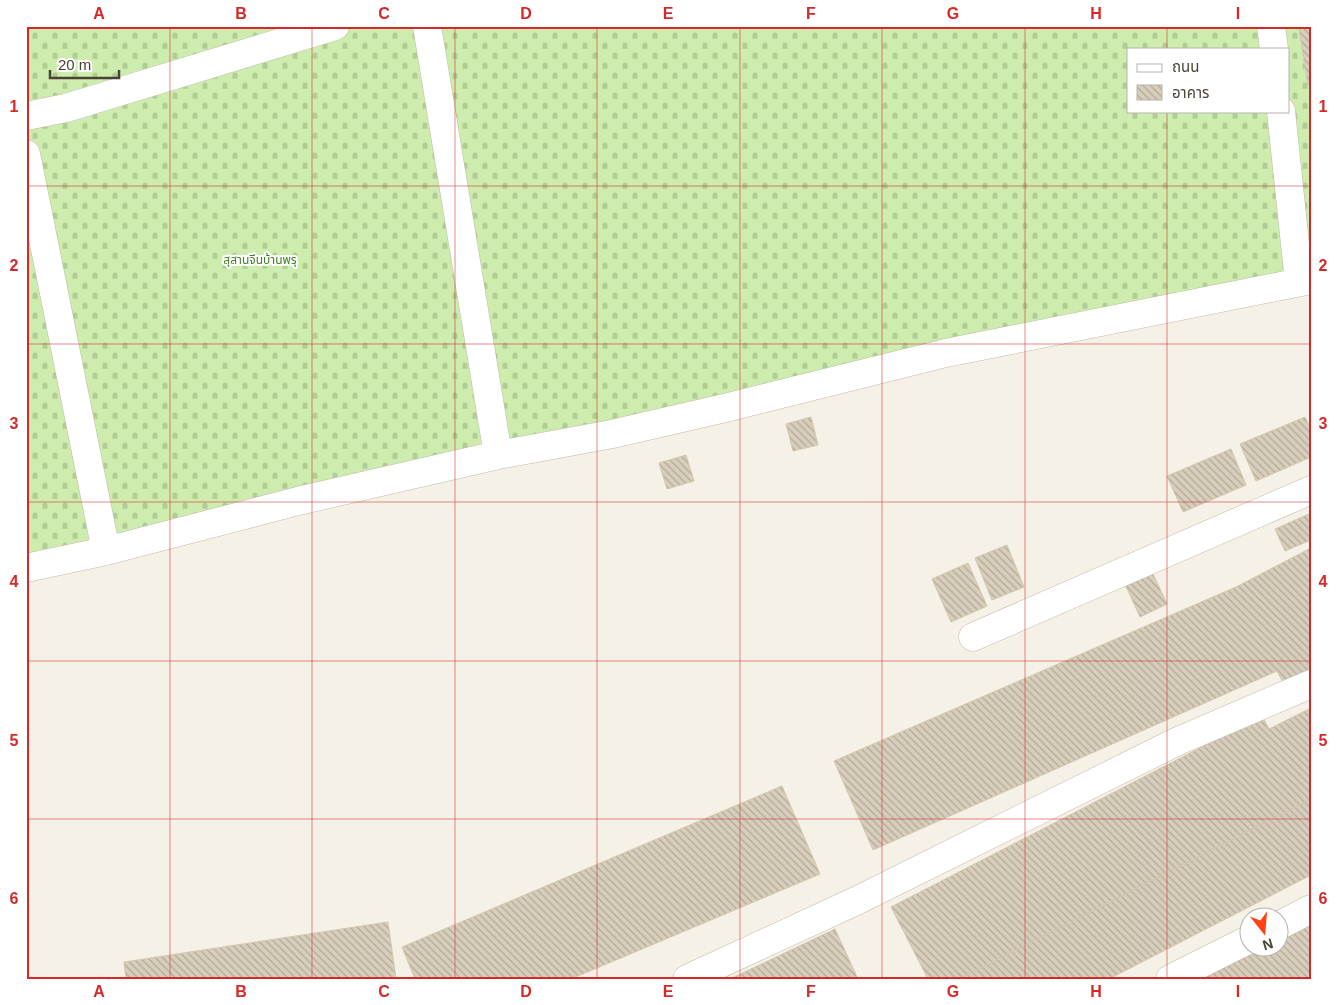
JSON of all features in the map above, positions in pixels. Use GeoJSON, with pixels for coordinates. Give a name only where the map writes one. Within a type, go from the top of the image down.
{"type":"FeatureCollection","features":[{"type":"Feature","properties":{"kind":"street"},"geometry":{"type":"LineString","coordinates":[[26,116],[66,108],[335,26]]}},
{"type":"Feature","properties":{"kind":"street"},"geometry":{"type":"LineString","coordinates":[[427,26],[498,455]]}},
{"type":"Feature","properties":{"kind":"street"},"geometry":{"type":"LineString","coordinates":[[1271,26],[1274,48]]}},
{"type":"Feature","properties":{"kind":"street"},"geometry":{"type":"LineString","coordinates":[[26,568],[106,551],[298,501],[498,455],[612,434],[946,354],[1305,281],[1280,112]]}},
{"type":"Feature","properties":{"kind":"street"},"geometry":{"type":"LineString","coordinates":[[26,154],[106,551]]}},
{"type":"Feature","properties":{"kind":"street"},"geometry":{"type":"LineString","coordinates":[[972,637],[1311,490]]}},
{"type":"Feature","properties":{"kind":"street"},"geometry":{"type":"LineString","coordinates":[[687,979],[858,900],[1178,741],[1311,684]]}},
{"type":"Feature","properties":{"kind":"street"},"geometry":{"type":"LineString","coordinates":[[1290,919],[1311,909]]}},
{"type":"Feature","properties":{"kind":"street"},"geometry":{"type":"LineString","coordinates":[[1170,979],[1240,944]]}},
{"type":"Feature","properties":{"kind":"green space","name":"สุสานจีนบ้านพรุ"},"geometry":{"type":"Polygon","coordinates":[[[26,26],[1311,26],[1311,271],[26,558],[26,26]]]}},
{"type":"Feature","properties":{"kind":"building"},"geometry":{"type":"Polygon","coordinates":[[[1311,27],[1311,85],[1308,85],[1299,29],[1311,27]]]}},
{"type":"Feature","properties":{"kind":"building"},"geometry":{"type":"Polygon","coordinates":[[[811,417],[818,445],[793,451],[786,424],[811,417]]]}},
{"type":"Feature","properties":{"kind":"building"},"geometry":{"type":"Polygon","coordinates":[[[1305,417],[1311,430],[1311,457],[1256,481],[1240,444],[1305,417]]]}},
{"type":"Feature","properties":{"kind":"building"},"geometry":{"type":"Polygon","coordinates":[[[1231,449],[1246,485],[1183,512],[1167,476],[1231,449]]]}},
{"type":"Feature","properties":{"kind":"building"},"geometry":{"type":"Polygon","coordinates":[[[686,455],[694,481],[667,489],[659,463],[686,455]]]}},
{"type":"Feature","properties":{"kind":"building"},"geometry":{"type":"Polygon","coordinates":[[[1311,513],[1311,540],[1285,551],[1275,529],[1311,513]]]}},
{"type":"Feature","properties":{"kind":"building"},"geometry":{"type":"Polygon","coordinates":[[[1007,545],[1024,587],[992,600],[975,558],[1007,545]]]}},
{"type":"Feature","properties":{"kind":"building"},"geometry":{"type":"Polygon","coordinates":[[[1311,548],[1311,669],[1283,682],[1277,671],[873,850],[834,761],[1236,587],[1311,548]]]}},
{"type":"Feature","properties":{"kind":"building"},"geometry":{"type":"Polygon","coordinates":[[[968,563],[987,606],[951,622],[932,579],[968,563]]]}},
{"type":"Feature","properties":{"kind":"building"},"geometry":{"type":"Polygon","coordinates":[[[1153,574],[1167,604],[1140,617],[1124,582],[1141,575],[1143,579],[1153,574]]]}},
{"type":"Feature","properties":{"kind":"building"},"geometry":{"type":"Polygon","coordinates":[[[1311,708],[1311,799],[959,979],[928,979],[891,907],[1262,716],[1269,729],[1311,708]]]}},
{"type":"Feature","properties":{"kind":"building"},"geometry":{"type":"Polygon","coordinates":[[[782,786],[820,874],[571,979],[415,979],[402,947],[782,786]]]}},
{"type":"Feature","properties":{"kind":"building"},"geometry":{"type":"Polygon","coordinates":[[[1311,799],[1311,875],[1247,908],[1240,908],[1240,912],[1109,979],[959,979],[1311,799]]]}},
{"type":"Feature","properties":{"kind":"building"},"geometry":{"type":"Polygon","coordinates":[[[1311,921],[1311,979],[1197,979],[1240,958],[1290,958],[1290,932],[1311,921]]]}},
{"type":"Feature","properties":{"kind":"building"},"geometry":{"type":"Polygon","coordinates":[[[388,922],[396,979],[126,979],[124,962],[388,922]]]}},
{"type":"Feature","properties":{"kind":"building"},"geometry":{"type":"Polygon","coordinates":[[[835,929],[858,979],[730,979],[835,929]]]}}]}
